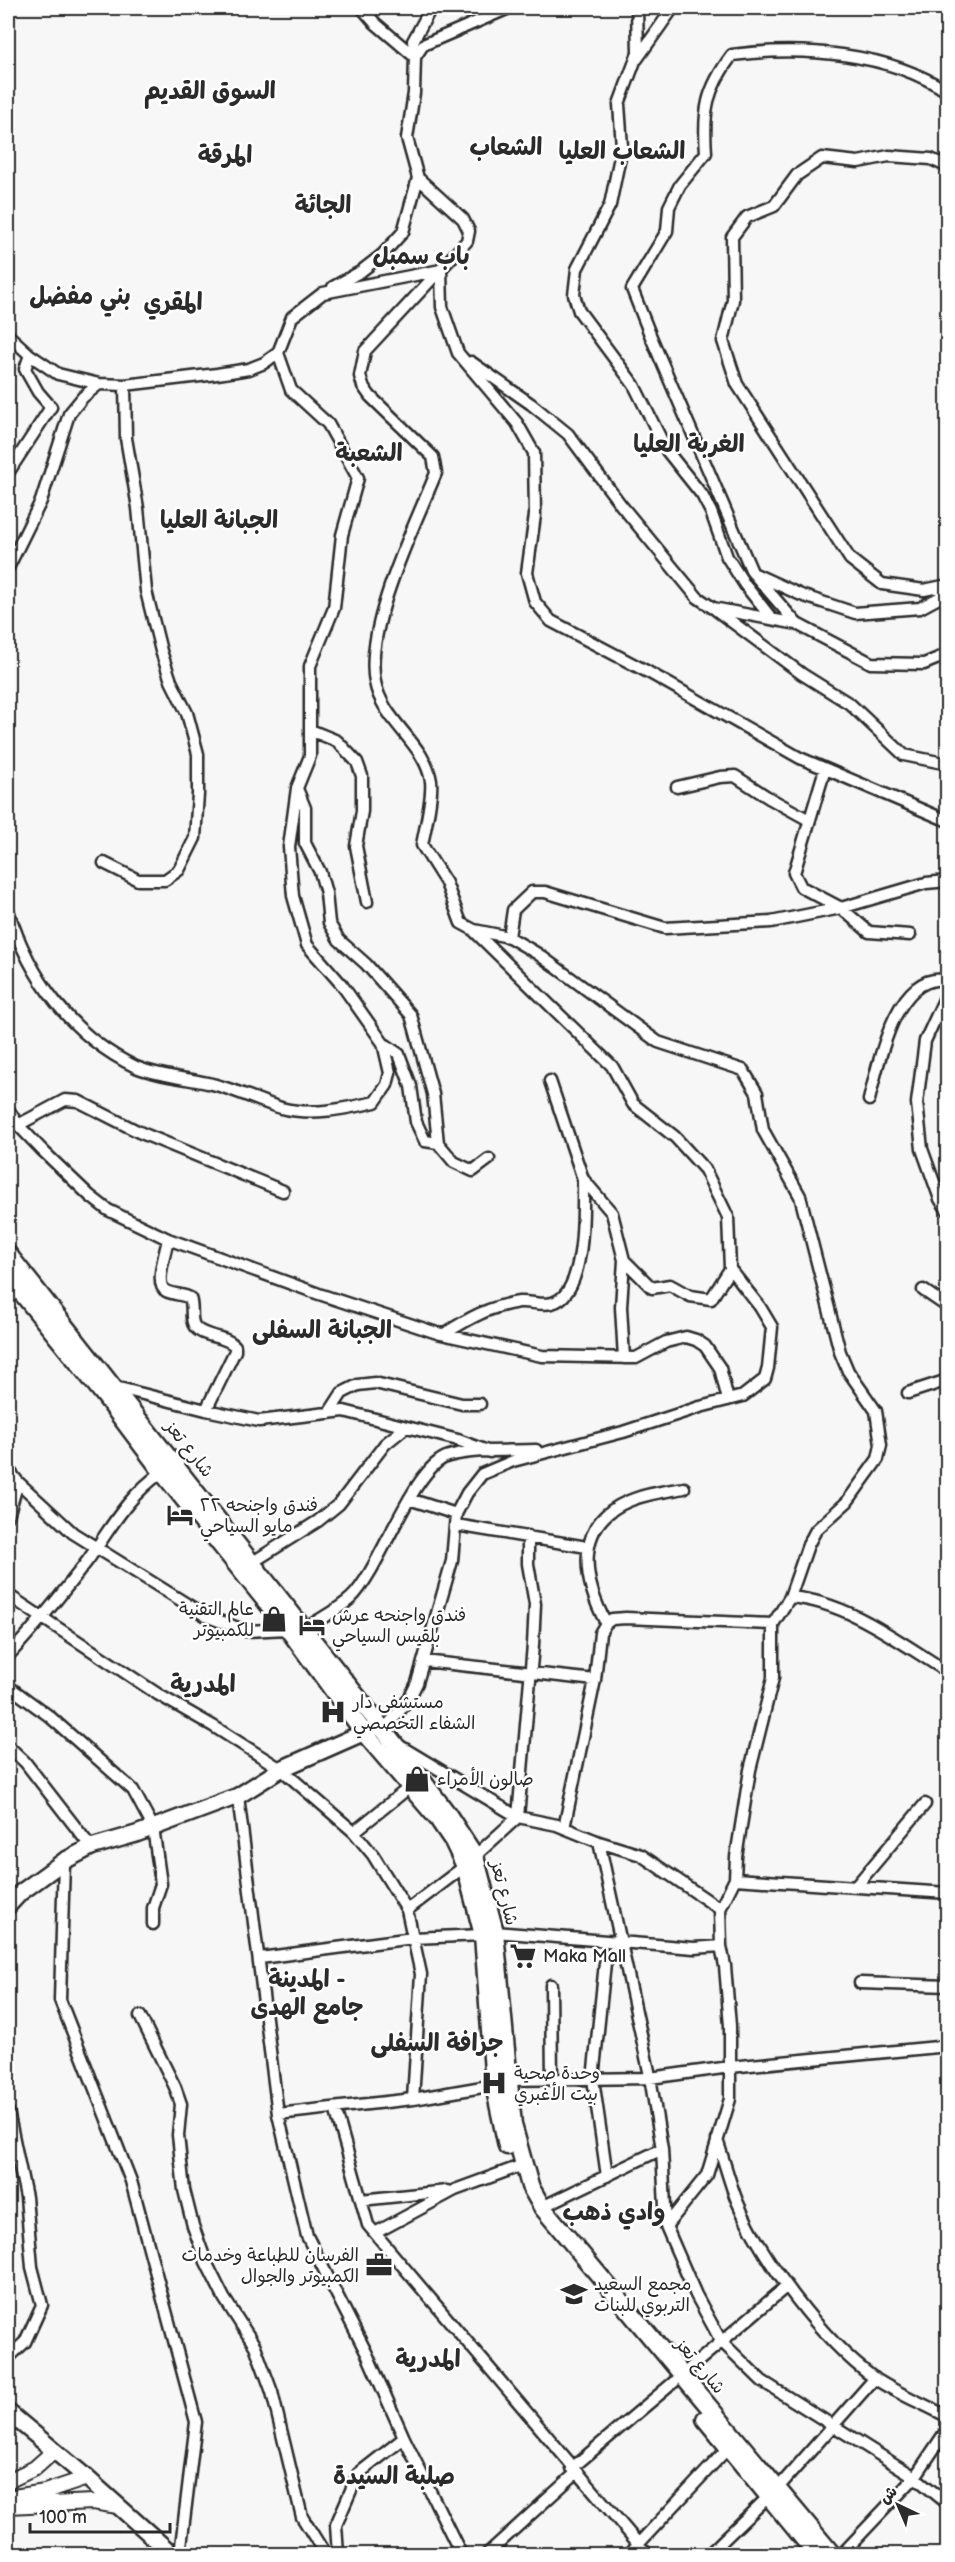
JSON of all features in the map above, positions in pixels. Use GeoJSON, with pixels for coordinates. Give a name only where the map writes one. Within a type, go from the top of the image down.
{"type":"FeatureCollection","features":[{"type":"Feature","properties":{"kind":"main road","name":"شارع تعز"},"geometry":{"type":"LineString","coordinates":[[8,1254],[110,1391],[162,1472],[296,1629],[447,1813],[470,1861],[489,1934],[501,2083],[513,2125],[518,2167],[533,2212],[678,2378],[728,2448],[832,2554]]}},
{"type":"Feature","properties":{"kind":"main road","name":"شارع تعز"},"geometry":{"type":"LineString","coordinates":[[8,1276],[110,1391],[253,1562],[296,1629]]}},
{"type":"Feature","properties":{"kind":"main road","name":"شارع تعز"},"geometry":{"type":"LineString","coordinates":[[380,1733],[411,1786],[470,1861]]}},
{"type":"Feature","properties":{"kind":"main road"},"geometry":{"type":"LineString","coordinates":[[8,1906],[20,1893],[64,1861],[92,1847],[238,1796],[281,1769],[380,1733]]}},
{"type":"Feature","properties":{"kind":"main road","name":"شارع تعز"},"geometry":{"type":"LineString","coordinates":[[518,2167],[542,2207],[773,2493],[816,2554]]}},
{"type":"Feature","properties":{"kind":"main road"},"geometry":{"type":"LineString","coordinates":[[8,2412],[53,2452],[87,2478],[172,2554]]}},
{"type":"Feature","properties":{"kind":"street"},"geometry":{"type":"LineString","coordinates":[[362,8],[375,23],[415,57]]}},
{"type":"Feature","properties":{"kind":"street"},"geometry":{"type":"LineString","coordinates":[[8,335],[30,355],[58,374],[99,384],[125,385],[249,369],[264,363],[278,353],[292,317],[323,293],[375,261],[402,232],[418,178],[407,138],[414,93],[413,41],[431,8]]}},
{"type":"Feature","properties":{"kind":"street"},"geometry":{"type":"LineString","coordinates":[[415,57],[423,45],[508,8]]}},
{"type":"Feature","properties":{"kind":"street"},"geometry":{"type":"LineString","coordinates":[[637,8],[638,53],[619,104],[622,147],[610,205],[577,269],[574,295],[579,311],[634,385],[667,451],[702,495],[728,557],[745,585],[772,619]]}},
{"type":"Feature","properties":{"kind":"street"},"geometry":{"type":"LineString","coordinates":[[633,65],[673,8]]}},
{"type":"Feature","properties":{"kind":"street"},"geometry":{"type":"LineString","coordinates":[[797,624],[752,572],[632,289],[667,231],[669,207],[680,184],[706,153],[705,109],[715,77],[732,55],[777,51],[876,60],[929,80],[948,92]]}},
{"type":"Feature","properties":{"kind":"street"},"geometry":{"type":"LineString","coordinates":[[948,167],[931,159],[889,156],[858,162],[822,158],[797,175],[774,206],[747,217],[732,237],[733,300],[723,341],[737,384],[850,559],[882,584],[924,590],[948,585]]}},
{"type":"Feature","properties":{"kind":"street"},"geometry":{"type":"LineString","coordinates":[[418,178],[463,219],[469,231],[467,241],[365,351],[362,359],[360,376],[363,386],[370,396],[433,457],[436,466],[436,473],[390,584],[373,662],[375,684],[382,702],[415,747],[427,768],[431,783],[422,845],[446,883],[461,923],[474,930],[612,1066],[633,1104],[675,1137],[705,1170],[728,1217],[730,1269],[711,1299],[690,1296],[670,1285],[652,1288],[624,1260]]}},
{"type":"Feature","properties":{"kind":"street"},"geometry":{"type":"LineString","coordinates":[[323,293],[441,270]]}},
{"type":"Feature","properties":{"kind":"street"},"geometry":{"type":"LineString","coordinates":[[441,270],[442,307],[458,353],[517,423],[534,453],[535,515],[527,573],[535,602],[551,621],[648,672],[800,758],[948,822]]}},
{"type":"Feature","properties":{"kind":"street"},"geometry":{"type":"LineString","coordinates":[[278,353],[291,390],[328,424],[358,478],[342,536],[333,608],[310,666],[310,756],[297,788],[289,847],[293,896],[307,945],[342,985],[383,1043],[399,1054],[411,1086],[416,1122],[425,1141],[438,1143]]}},
{"type":"Feature","properties":{"kind":"street"},"geometry":{"type":"LineString","coordinates":[[458,353],[531,404],[568,434],[660,554],[697,597],[802,674],[850,704],[904,755],[948,764]]}},
{"type":"Feature","properties":{"kind":"street"},"geometry":{"type":"LineString","coordinates":[[8,470],[51,407],[38,392],[25,369],[30,355]]}},
{"type":"Feature","properties":{"kind":"street"},"geometry":{"type":"LineString","coordinates":[[8,568],[41,501],[69,414],[83,397],[99,384]]}},
{"type":"Feature","properties":{"kind":"street"},"geometry":{"type":"LineString","coordinates":[[104,863],[138,880],[165,880],[179,870],[195,838],[198,794],[198,754],[187,713],[171,681],[161,651],[146,591],[138,508],[126,438],[125,385]]}},
{"type":"Feature","properties":{"kind":"street"},"geometry":{"type":"LineString","coordinates":[[752,572],[801,595],[855,613],[920,608],[948,593]]}},
{"type":"Feature","properties":{"kind":"street"},"geometry":{"type":"LineString","coordinates":[[713,608],[797,624],[871,663],[924,664],[948,654]]}},
{"type":"Feature","properties":{"kind":"street"},"geometry":{"type":"LineString","coordinates":[[310,730],[337,741],[357,762],[362,776],[362,811],[356,846],[367,902]]}},
{"type":"Feature","properties":{"kind":"street"},"geometry":{"type":"LineString","coordinates":[[825,769],[794,873],[796,880],[801,887],[841,908],[868,932],[910,935]]}},
{"type":"Feature","properties":{"kind":"street"},"geometry":{"type":"LineString","coordinates":[[677,787],[720,777],[735,776],[808,820]]}},
{"type":"Feature","properties":{"kind":"street"},"geometry":{"type":"LineString","coordinates":[[297,788],[305,808],[305,843],[320,872],[326,893],[329,923],[339,940],[366,964],[411,1015],[433,1094],[438,1143],[454,1162],[474,1171],[489,1159]]}},
{"type":"Feature","properties":{"kind":"street"},"geometry":{"type":"LineString","coordinates":[[509,937],[513,910],[532,892],[545,892],[665,928],[771,922],[841,908],[926,883],[948,881]]}},
{"type":"Feature","properties":{"kind":"street"},"geometry":{"type":"LineString","coordinates":[[8,910],[14,930],[39,981],[83,1034],[137,1067],[217,1085],[283,1108],[331,1112],[375,1102],[381,1095],[390,1073],[383,1043]]}},
{"type":"Feature","properties":{"kind":"street"},"geometry":{"type":"LineString","coordinates":[[474,930],[509,937],[538,954],[658,1042],[742,1070],[757,1093],[763,1130],[800,1196],[840,1352],[848,1371],[876,1411],[881,1445],[879,1459],[847,1502],[816,1530],[808,1545],[790,1597],[773,1624],[773,1678],[750,1770],[736,1857],[735,1879],[720,1909],[721,1946],[730,2026],[729,2098],[707,2175],[666,2226]]}},
{"type":"Feature","properties":{"kind":"street"},"geometry":{"type":"LineString","coordinates":[[869,1100],[881,1054],[898,1009],[913,990],[937,979],[945,980],[948,984]]}},
{"type":"Feature","properties":{"kind":"street"},"geometry":{"type":"LineString","coordinates":[[948,991],[925,1041],[917,1103],[922,1149],[940,1199],[948,1212]]}},
{"type":"Feature","properties":{"kind":"street"},"geometry":{"type":"LineString","coordinates":[[444,1334],[490,1308],[522,1302],[550,1304],[560,1300],[574,1275],[583,1234],[583,1179],[550,1081]]}},
{"type":"Feature","properties":{"kind":"street"},"geometry":{"type":"LineString","coordinates":[[18,1125],[65,1100],[78,1101],[139,1132],[283,1191]]}},
{"type":"Feature","properties":{"kind":"street"},"geometry":{"type":"LineString","coordinates":[[8,1109],[18,1125],[99,1203],[108,1210],[168,1239],[319,1294],[444,1334],[542,1356],[636,1358],[666,1342],[686,1337],[705,1346],[720,1368],[728,1400]]}},
{"type":"Feature","properties":{"kind":"street"},"geometry":{"type":"LineString","coordinates":[[583,1179],[612,1213],[624,1260],[621,1307],[624,1358]]}},
{"type":"Feature","properties":{"kind":"street"},"geometry":{"type":"LineString","coordinates":[[168,1239],[160,1281],[162,1288],[190,1298],[193,1304],[194,1326],[199,1331],[231,1341],[235,1346],[235,1351],[206,1410]]}},
{"type":"Feature","properties":{"kind":"street"},"geometry":{"type":"LineString","coordinates":[[720,1909],[641,1855],[564,1828],[518,1817],[380,1733],[409,1699],[417,1683],[452,1561],[456,1520],[467,1493],[482,1474],[513,1461],[623,1432],[744,1396],[765,1379],[772,1327],[760,1307],[730,1269]]}},
{"type":"Feature","properties":{"kind":"street"},"geometry":{"type":"LineString","coordinates":[[923,1290],[948,1307]]}},
{"type":"Feature","properties":{"kind":"street"},"geometry":{"type":"LineString","coordinates":[[908,1393],[948,1380]]}},
{"type":"Feature","properties":{"kind":"street"},"geometry":{"type":"LineString","coordinates":[[329,1413],[342,1393],[358,1385],[375,1383],[462,1404],[480,1404]]}},
{"type":"Feature","properties":{"kind":"street"},"geometry":{"type":"LineString","coordinates":[[110,1391],[259,1421],[344,1412],[458,1440],[490,1452]]}},
{"type":"Feature","properties":{"kind":"street"},"geometry":{"type":"LineString","coordinates":[[253,1562],[318,1521],[339,1504],[385,1443],[406,1427]]}},
{"type":"Feature","properties":{"kind":"street"},"geometry":{"type":"LineString","coordinates":[[8,1469],[18,1482],[73,1533],[206,1616],[246,1631],[296,1629],[351,1598],[372,1571],[409,1499],[426,1474],[447,1456],[557,1449]]}},
{"type":"Feature","properties":{"kind":"street"},"geometry":{"type":"LineString","coordinates":[[8,1656],[44,1618],[95,1546],[141,1488],[162,1472]]}},
{"type":"Feature","properties":{"kind":"street"},"geometry":{"type":"LineString","coordinates":[[8,1516],[18,1482]]}},
{"type":"Feature","properties":{"kind":"street"},"geometry":{"type":"LineString","coordinates":[[606,1623],[594,1601],[586,1566],[587,1547],[593,1532],[605,1517],[634,1499],[684,1488]]}},
{"type":"Feature","properties":{"kind":"street"},"geometry":{"type":"LineString","coordinates":[[409,1499],[456,1520],[587,1547]]}},
{"type":"Feature","properties":{"kind":"street"},"geometry":{"type":"LineString","coordinates":[[407,1910],[470,1861],[518,1817],[535,1604],[528,1564],[528,1536]]}},
{"type":"Feature","properties":{"kind":"street"},"geometry":{"type":"LineString","coordinates":[[8,1595],[159,1695],[281,1769],[354,1832],[373,1855],[407,1910],[421,1974],[413,2099]]}},
{"type":"Feature","properties":{"kind":"street"},"geometry":{"type":"LineString","coordinates":[[790,1597],[833,1606],[871,1624],[948,1672]]}},
{"type":"Feature","properties":{"kind":"street"},"geometry":{"type":"LineString","coordinates":[[564,1828],[595,1680],[599,1636],[606,1623],[612,1619],[626,1618],[773,1624]]}},
{"type":"Feature","properties":{"kind":"street"},"geometry":{"type":"LineString","coordinates":[[424,1661],[595,1680]]}},
{"type":"Feature","properties":{"kind":"street"},"geometry":{"type":"LineString","coordinates":[[8,1686],[48,1716],[133,1790],[153,1827],[161,1884],[153,1908],[153,1924]]}},
{"type":"Feature","properties":{"kind":"street"},"geometry":{"type":"LineString","coordinates":[[8,1746],[25,1762],[92,1847]]}},
{"type":"Feature","properties":{"kind":"street"},"geometry":{"type":"LineString","coordinates":[[354,1832],[411,1786]]}},
{"type":"Feature","properties":{"kind":"street"},"geometry":{"type":"LineString","coordinates":[[238,1796],[278,2114],[307,2236],[367,2354],[404,2439],[461,2554]]}},
{"type":"Feature","properties":{"kind":"street"},"geometry":{"type":"LineString","coordinates":[[856,1886],[925,1804]]}},
{"type":"Feature","properties":{"kind":"street"},"geometry":{"type":"LineString","coordinates":[[599,1842],[650,2078],[662,2149],[666,2226],[696,2295],[721,2341],[762,2380],[915,2477],[948,2504]]}},
{"type":"Feature","properties":{"kind":"street"},"geometry":{"type":"LineString","coordinates":[[64,1861],[60,2000],[131,2181],[196,2422],[180,2554]]}},
{"type":"Feature","properties":{"kind":"street"},"geometry":{"type":"LineString","coordinates":[[735,1879],[948,1893]]}},
{"type":"Feature","properties":{"kind":"street"},"geometry":{"type":"LineString","coordinates":[[260,1958],[413,1938],[489,1934],[694,1948],[721,1946]]}},
{"type":"Feature","properties":{"kind":"street"},"geometry":{"type":"LineString","coordinates":[[607,2176],[593,2079],[605,1964],[620,1943]]}},
{"type":"Feature","properties":{"kind":"street"},"geometry":{"type":"LineString","coordinates":[[860,1983],[948,1986]]}},
{"type":"Feature","properties":{"kind":"street"},"geometry":{"type":"LineString","coordinates":[[551,1985],[552,2080]]}},
{"type":"Feature","properties":{"kind":"street"},"geometry":{"type":"LineString","coordinates":[[140,2016],[181,2104],[178,2135],[184,2190],[193,2226],[206,2262],[224,2298],[255,2346],[272,2392],[302,2517],[325,2554]]}},
{"type":"Feature","properties":{"kind":"street"},"geometry":{"type":"LineString","coordinates":[[278,2114],[413,2099],[501,2083],[650,2078],[730,2067],[948,2046]]}},
{"type":"Feature","properties":{"kind":"street"},"geometry":{"type":"LineString","coordinates":[[335,2108],[368,2225],[574,2471],[647,2554]]}},
{"type":"Feature","properties":{"kind":"street"},"geometry":{"type":"LineString","coordinates":[[8,2111],[26,2197],[32,2267],[42,2305],[25,2342],[8,2358]]}},
{"type":"Feature","properties":{"kind":"street"},"geometry":{"type":"LineString","coordinates":[[717,2139],[737,2200],[758,2244],[787,2286],[839,2348],[875,2379],[948,2417]]}},
{"type":"Feature","properties":{"kind":"street"},"geometry":{"type":"LineString","coordinates":[[542,2207],[662,2149]]}},
{"type":"Feature","properties":{"kind":"street"},"geometry":{"type":"LineString","coordinates":[[375,2233],[454,2190],[518,2167]]}},
{"type":"Feature","properties":{"kind":"street"},"geometry":{"type":"LineString","coordinates":[[361,2200],[454,2190]]}},
{"type":"Feature","properties":{"kind":"street"},"geometry":{"type":"LineString","coordinates":[[487,2554],[574,2471],[678,2378],[787,2286]]}},
{"type":"Feature","properties":{"kind":"street"},"geometry":{"type":"LineString","coordinates":[[709,2554],[773,2493],[875,2379]]}},
{"type":"Feature","properties":{"kind":"street"},"geometry":{"type":"LineString","coordinates":[[842,2554],[915,2477],[948,2428]]}},
{"type":"Feature","properties":{"kind":"street"},"geometry":{"type":"LineString","coordinates":[[338,2554],[336,2525],[358,2474],[404,2439]]}},
{"type":"Feature","properties":{"kind":"street"},"geometry":{"type":"LineString","coordinates":[[629,2554],[728,2448]]}},
{"type":"Feature","properties":{"kind":"street"},"geometry":{"type":"LineString","coordinates":[[8,2481],[35,2468],[53,2452]]}},
{"type":"Feature","properties":{"kind":"street"},"geometry":{"type":"LineString","coordinates":[[8,2498],[45,2492],[87,2478]]}},
{"type":"Feature","properties":{"kind":"street"},"geometry":{"type":"LineString","coordinates":[[8,2506],[93,2502],[118,2506]]}},
{"type":"Feature","properties":{"kind":"place","name":"فندق واجنحه ٢٢ مايو السياحي"},"geometry":{"type":"Point","coordinates":[180,1515]}},
{"type":"Feature","properties":{"kind":"place","name":"عالم التقنية للكمبيوتر"},"geometry":{"type":"Point","coordinates":[274,1619]}},
{"type":"Feature","properties":{"kind":"place","name":"فندق واجنحه عرش بلقيس السياحي"},"geometry":{"type":"Point","coordinates":[312,1625]}},
{"type":"Feature","properties":{"kind":"place","name":"مستشفى دار الشفاء التخصصي"},"geometry":{"type":"Point","coordinates":[333,1712]}},
{"type":"Feature","properties":{"kind":"place","name":"صالون الأمراء"},"geometry":{"type":"Point","coordinates":[417,1779]}},
{"type":"Feature","properties":{"kind":"place","name":"Maka Mall"},"geometry":{"type":"Point","coordinates":[523,1956]}},
{"type":"Feature","properties":{"kind":"place","name":"وحدة صحية بيت الأغبري"},"geometry":{"type":"Point","coordinates":[494,2083]}},
{"type":"Feature","properties":{"kind":"place","name":"الفرسان للطباعة وخدمات الكمبيوتر والجوال"},"geometry":{"type":"Point","coordinates":[379,2265]}},
{"type":"Feature","properties":{"kind":"place","name":"مجمع السعيد التربوي للبنات"},"geometry":{"type":"Point","coordinates":[574,2294]}},
{"type":"Feature","properties":{"kind":"district","name":"السوق القديم"},"geometry":{"type":"Point","coordinates":[210,91]}},
{"type":"Feature","properties":{"kind":"district","name":"الشعاب"},"geometry":{"type":"Point","coordinates":[506,147]}},
{"type":"Feature","properties":{"kind":"district","name":"الشعاب العليا"},"geometry":{"type":"Point","coordinates":[622,151]}},
{"type":"Feature","properties":{"kind":"district","name":"المرقة"},"geometry":{"type":"Point","coordinates":[225,155]}},
{"type":"Feature","properties":{"kind":"district","name":"الجائة"},"geometry":{"type":"Point","coordinates":[323,205]}},
{"type":"Feature","properties":{"kind":"district","name":"باب سمبل"},"geometry":{"type":"Point","coordinates":[421,256]}},
{"type":"Feature","properties":{"kind":"district","name":"بني مفضل"},"geometry":{"type":"Point","coordinates":[80,296]}},
{"type":"Feature","properties":{"kind":"district","name":"المقري"},"geometry":{"type":"Point","coordinates":[173,302]}},
{"type":"Feature","properties":{"kind":"district","name":"الغربة العليا"},"geometry":{"type":"Point","coordinates":[689,444]}},
{"type":"Feature","properties":{"kind":"district","name":"الشعبة"},"geometry":{"type":"Point","coordinates":[369,453]}},
{"type":"Feature","properties":{"kind":"district","name":"الجبانة العليا"},"geometry":{"type":"Point","coordinates":[219,520]}},
{"type":"Feature","properties":{"kind":"district","name":"الجبانة السفلى"},"geometry":{"type":"Point","coordinates":[322,1330]}},
{"type":"Feature","properties":{"kind":"district","name":"المدرية"},"geometry":{"type":"Point","coordinates":[203,1684]}},
{"type":"Feature","properties":{"kind":"district","name":"المدينة - جامع الهدى"},"geometry":{"type":"Point","coordinates":[307,1993]}},
{"type":"Feature","properties":{"kind":"district","name":"جرافة السفلى"},"geometry":{"type":"Point","coordinates":[437,2043]}},
{"type":"Feature","properties":{"kind":"district","name":"وادي ذهب"},"geometry":{"type":"Point","coordinates":[614,2212]}},
{"type":"Feature","properties":{"kind":"district","name":"المدرية"},"geometry":{"type":"Point","coordinates":[428,2359]}},
{"type":"Feature","properties":{"kind":"district","name":"صلبة السيدة"},"geometry":{"type":"Point","coordinates":[394,2476]}}]}
